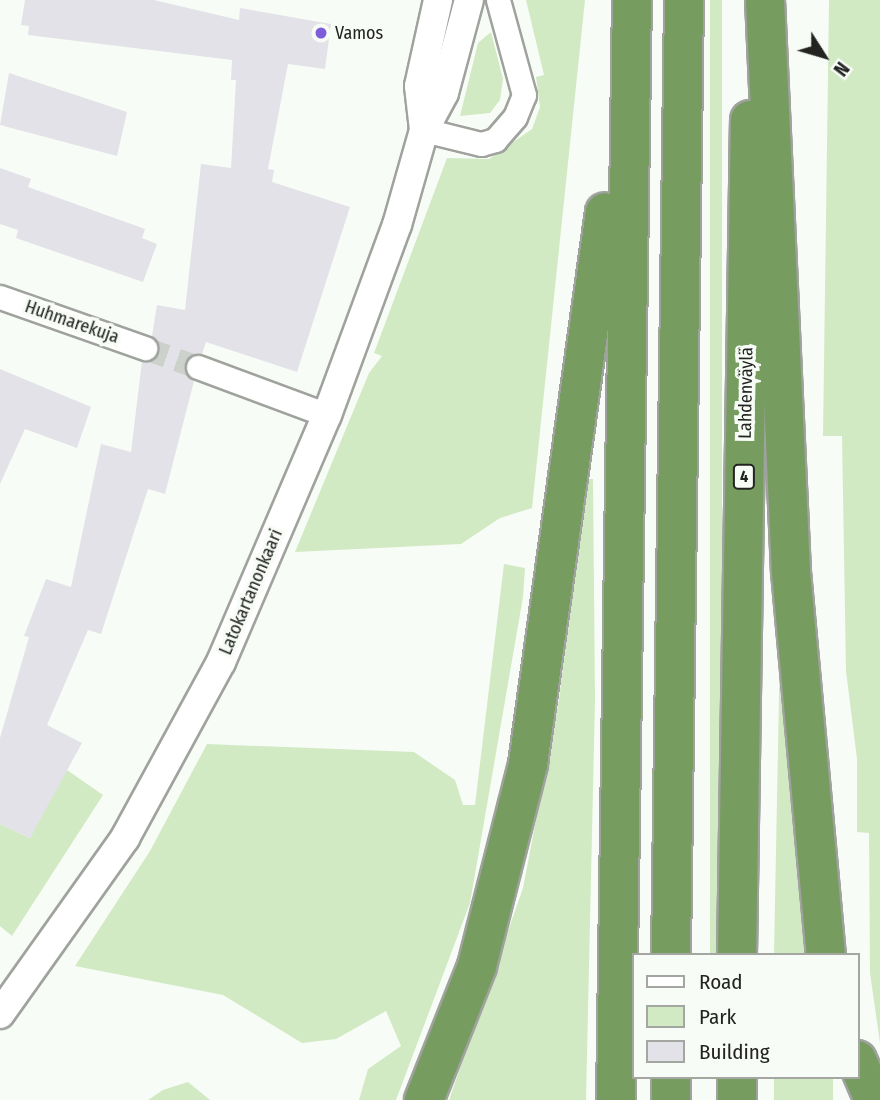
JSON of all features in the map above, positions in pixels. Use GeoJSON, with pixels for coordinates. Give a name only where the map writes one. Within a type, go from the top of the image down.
{"type":"FeatureCollection","features":[{"type":"Feature","properties":{"kind":"highway"},"geometry":{"type":"LineString","coordinates":[[671,953],[684,0]]}},
{"type":"Feature","properties":{"kind":"highway","name":"Lahdenväylä"},"geometry":{"type":"LineString","coordinates":[[737,953],[752,0]]}},
{"type":"Feature","properties":{"kind":"highway"},"geometry":{"type":"LineString","coordinates":[[765,0],[791,572],[819,912],[828,953]]}},
{"type":"Feature","properties":{"kind":"highway"},"geometry":{"type":"LineString","coordinates":[[425,1100],[477,966],[528,764],[631,13]]}},
{"type":"Feature","properties":{"kind":"highway"},"geometry":{"type":"LineString","coordinates":[[616,1100],[631,13]]}},
{"type":"Feature","properties":{"kind":"highway"},"geometry":{"type":"LineString","coordinates":[[859,1065],[874,1100]]}},
{"type":"Feature","properties":{"kind":"highway"},"geometry":{"type":"LineString","coordinates":[[671,1079],[671,1100]]}},
{"type":"Feature","properties":{"kind":"highway"},"geometry":{"type":"LineString","coordinates":[[737,1079],[737,1100]]}},
{"type":"Feature","properties":{"kind":"highway"},"geometry":{"type":"LineString","coordinates":[[845,1079],[849,1100]]}},
{"type":"Feature","properties":{"kind":"street","name":"Latokartanonkaari"},"geometry":{"type":"LineString","coordinates":[[424,130],[419,86],[439,0]]}},
{"type":"Feature","properties":{"kind":"street","name":"Latokartanonkaari"},"geometry":{"type":"LineString","coordinates":[[0,1014],[87,898],[155,787],[221,662],[327,415],[397,225],[424,130],[444,93],[469,0]]}},
{"type":"Feature","properties":{"kind":"street"},"geometry":{"type":"LineString","coordinates":[[424,130],[481,144],[495,140],[515,117],[524,95],[498,0]]}},
{"type":"Feature","properties":{"kind":"street","name":"Huhmarekuja"},"geometry":{"type":"LineString","coordinates":[[0,297],[145,348]]}},
{"type":"Feature","properties":{"kind":"street"},"geometry":{"type":"LineString","coordinates":[[198,367],[327,415]]}},
{"type":"Feature","properties":{"kind":"green space"},"geometry":{"type":"Polygon","coordinates":[[[526,0],[585,0],[532,508],[500,518],[461,544],[295,552],[369,373],[382,356],[374,353],[447,158],[489,159],[532,129],[540,107],[536,77],[544,75],[526,0]]]}},
{"type":"Feature","properties":{"kind":"green space"},"geometry":{"type":"Polygon","coordinates":[[[710,0],[722,0],[722,953],[710,953],[710,0]]]}},
{"type":"Feature","properties":{"kind":"green space"},"geometry":{"type":"Polygon","coordinates":[[[829,0],[880,0],[880,1043],[870,973],[869,833],[857,832],[857,759],[846,671],[842,436],[823,436],[829,0]]]}},
{"type":"Feature","properties":{"kind":"green space"},"geometry":{"type":"Polygon","coordinates":[[[491,32],[503,79],[500,100],[490,113],[460,116],[478,43],[491,32]]]}},
{"type":"Feature","properties":{"kind":"green space"},"geometry":{"type":"Polygon","coordinates":[[[586,479],[593,479],[595,700],[586,1100],[449,1100],[523,888],[559,699],[586,479]]]}},
{"type":"Feature","properties":{"kind":"green space"},"geometry":{"type":"Polygon","coordinates":[[[504,564],[525,568],[523,597],[470,903],[396,1100],[359,1100],[368,1069],[401,1046],[386,1011],[336,1039],[302,1043],[223,995],[75,966],[150,851],[207,744],[414,752],[455,780],[463,805],[475,805],[504,564]]]}},
{"type":"Feature","properties":{"kind":"green space"},"geometry":{"type":"Polygon","coordinates":[[[780,643],[813,953],[774,953],[780,643]]]}},
{"type":"Feature","properties":{"kind":"green space"},"geometry":{"type":"Polygon","coordinates":[[[64,768],[103,795],[12,936],[0,926],[0,824],[30,838],[64,768]]]}},
{"type":"Feature","properties":{"kind":"green space"},"geometry":{"type":"Polygon","coordinates":[[[774,1079],[833,1079],[833,1100],[774,1100],[774,1079]]]}},
{"type":"Feature","properties":{"kind":"green space"},"geometry":{"type":"Polygon","coordinates":[[[188,1082],[210,1100],[148,1100],[163,1090],[188,1082]]]}},
{"type":"Feature","properties":{"kind":"building"},"geometry":{"type":"Polygon","coordinates":[[[25,0],[154,0],[239,20],[240,8],[331,24],[325,69],[288,64],[268,169],[274,170],[272,182],[350,207],[297,372],[206,342],[202,354],[185,362],[194,381],[165,494],[148,489],[101,634],[88,630],[47,725],[82,743],[30,838],[0,824],[0,738],[29,637],[24,636],[46,579],[71,587],[101,444],[131,452],[142,361],[158,352],[152,336],[157,305],[185,310],[201,164],[231,168],[236,80],[231,80],[232,60],[28,35],[29,26],[21,25],[25,0]]]}},
{"type":"Feature","properties":{"kind":"building"},"geometry":{"type":"Polygon","coordinates":[[[9,73],[127,112],[117,156],[0,125],[9,73]]]}},
{"type":"Feature","properties":{"kind":"building"},"geometry":{"type":"Polygon","coordinates":[[[0,168],[31,179],[28,187],[145,229],[142,238],[157,244],[143,282],[16,238],[18,230],[0,224],[0,168]]]}},
{"type":"Feature","properties":{"kind":"building"},"geometry":{"type":"Polygon","coordinates":[[[0,369],[91,407],[77,448],[25,429],[0,484],[0,369]]]}},
{"type":"Feature","properties":{"kind":"tunnel"},"geometry":{"type":"LineString","coordinates":[[145,348],[198,367]]}},
{"type":"Feature","properties":{"kind":"place","name":"Vamos"},"geometry":{"type":"Point","coordinates":[321,33]}}]}
